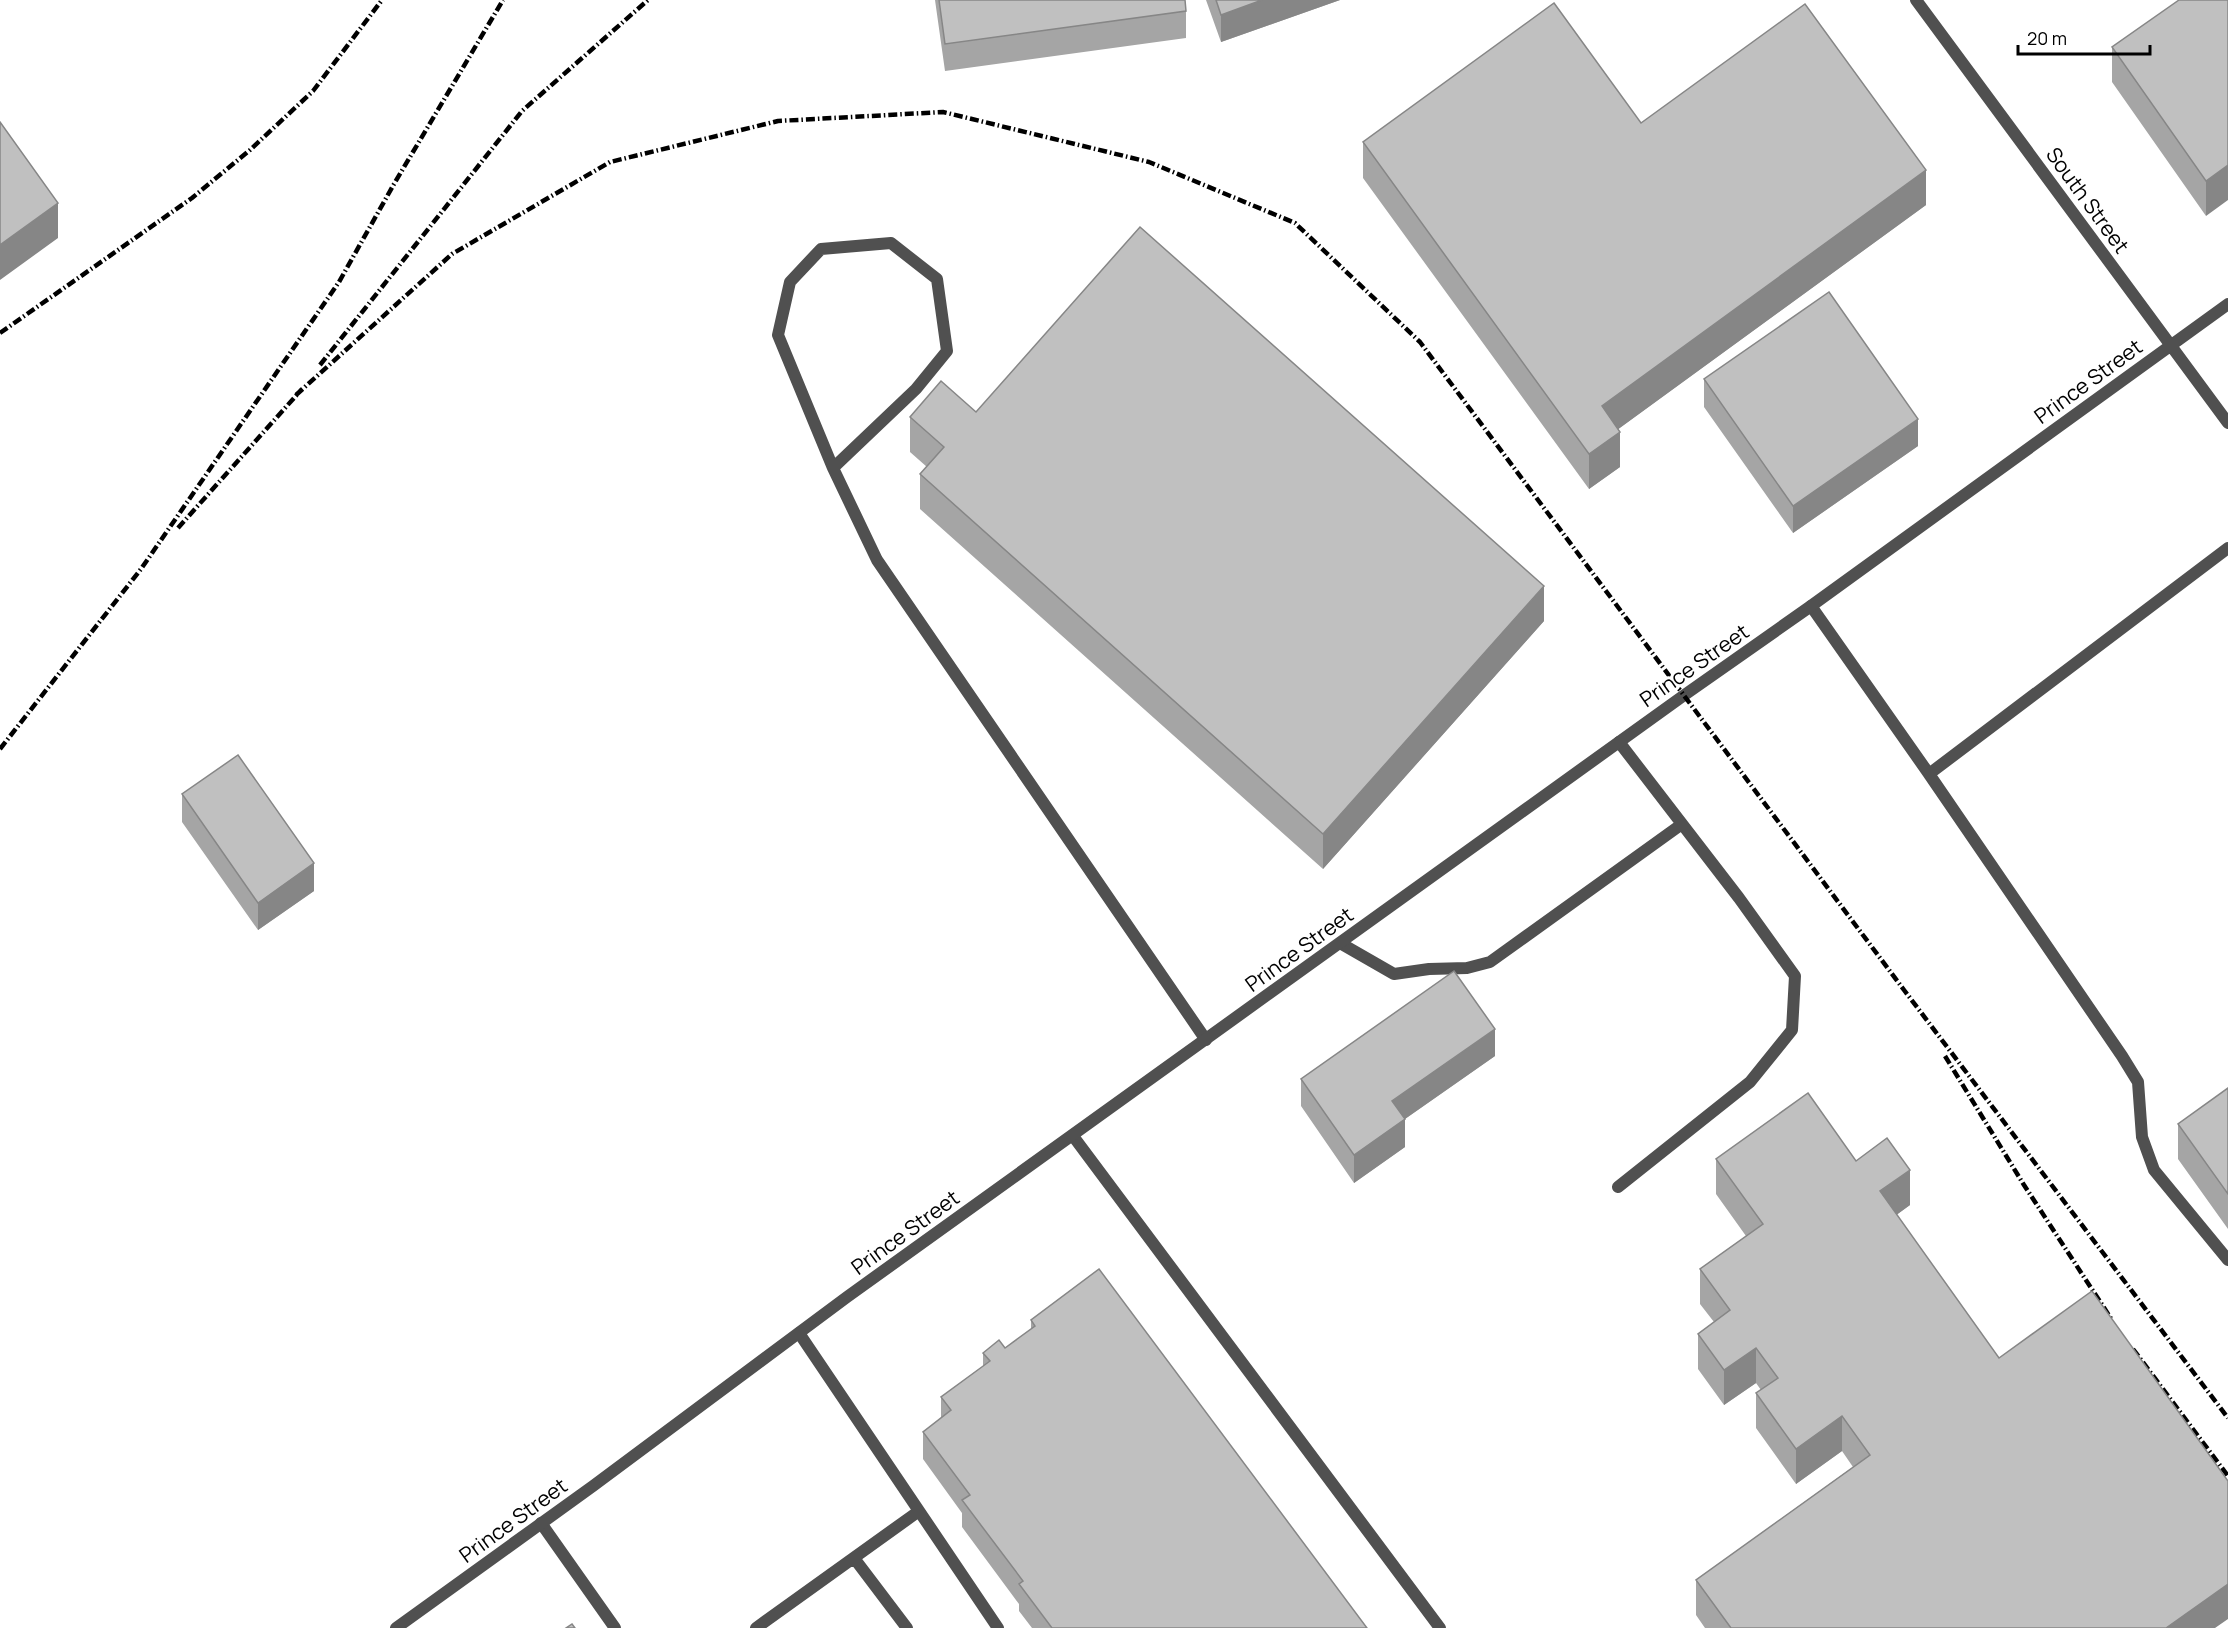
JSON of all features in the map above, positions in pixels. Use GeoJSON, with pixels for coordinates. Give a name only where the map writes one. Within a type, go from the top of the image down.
{"type":"FeatureCollection","features":[{"type":"Feature","properties":{"kind":"street","name":"South Street"},"geometry":{"type":"LineString","coordinates":[[1916,0],[2228,423]]}},
{"type":"Feature","properties":{"kind":"street"},"geometry":{"type":"LineString","coordinates":[[833,468],[916,389],[946,351],[937,279],[891,243],[821,249],[790,282],[778,334],[833,468],[877,560],[1206,1040]]}},
{"type":"Feature","properties":{"kind":"street","name":"Prince Street"},"geometry":{"type":"LineString","coordinates":[[396,1628],[799,1333],[2228,304]]}},
{"type":"Feature","properties":{"kind":"street"},"geometry":{"type":"LineString","coordinates":[[1929,774],[2228,548]]}},
{"type":"Feature","properties":{"kind":"street"},"geometry":{"type":"LineString","coordinates":[[1811,606],[2122,1056],[2138,1083],[2142,1137],[2154,1170],[2228,1260]]}},
{"type":"Feature","properties":{"kind":"street"},"geometry":{"type":"LineString","coordinates":[[1618,1187],[1750,1082],[1792,1030],[1795,976],[1739,898],[1619,742]]}},
{"type":"Feature","properties":{"kind":"street"},"geometry":{"type":"LineString","coordinates":[[1340,944],[1394,974],[1428,969],[1467,968],[1490,962],[1682,824]]}},
{"type":"Feature","properties":{"kind":"street"},"geometry":{"type":"LineString","coordinates":[[1073,1136],[1440,1628]]}},
{"type":"Feature","properties":{"kind":"street"},"geometry":{"type":"LineString","coordinates":[[799,1333],[998,1628]]}},
{"type":"Feature","properties":{"kind":"street"},"geometry":{"type":"LineString","coordinates":[[756,1628],[919,1511]]}},
{"type":"Feature","properties":{"kind":"street"},"geometry":{"type":"LineString","coordinates":[[542,1523],[615,1628]]}},
{"type":"Feature","properties":{"kind":"street"},"geometry":{"type":"LineString","coordinates":[[854,1558],[907,1628]]}},
{"type":"Feature","properties":{"kind":"building"},"geometry":{"type":"Polygon","coordinates":[[[939,0],[1185,0],[1186,11],[945,44],[939,0]]]}},
{"type":"Feature","properties":{"kind":"building"},"geometry":{"type":"Polygon","coordinates":[[[1216,0],[1262,0],[1221,15],[1216,0]]]}},
{"type":"Feature","properties":{"kind":"building"},"geometry":{"type":"Polygon","coordinates":[[[2179,0],[2228,0],[2228,165],[2206,181],[2112,47],[2179,0]]]}},
{"type":"Feature","properties":{"kind":"building"},"geometry":{"type":"Polygon","coordinates":[[[1554,3],[1641,123],[1805,4],[1926,170],[1602,406],[1620,432],[1589,454],[1363,142],[1554,3]]]}},
{"type":"Feature","properties":{"kind":"building"},"geometry":{"type":"Polygon","coordinates":[[[0,122],[58,203],[0,245],[0,122]]]}},
{"type":"Feature","properties":{"kind":"building"},"geometry":{"type":"Polygon","coordinates":[[[1140,227],[1544,586],[1323,834],[920,474],[944,447],[910,417],[941,381],[976,412],[1140,227]]]}},
{"type":"Feature","properties":{"kind":"building"},"geometry":{"type":"Polygon","coordinates":[[[1829,292],[1918,419],[1793,506],[1704,379],[1829,292]]]}},
{"type":"Feature","properties":{"kind":"building"},"geometry":{"type":"Polygon","coordinates":[[[238,755],[314,863],[258,903],[182,794],[238,755]]]}},
{"type":"Feature","properties":{"kind":"building"},"geometry":{"type":"Polygon","coordinates":[[[1454,971],[1495,1029],[1392,1101],[1405,1119],[1354,1155],[1301,1079],[1454,971]]]}},
{"type":"Feature","properties":{"kind":"building"},"geometry":{"type":"Polygon","coordinates":[[[2228,1088],[2228,1194],[2178,1124],[2228,1088]]]}},
{"type":"Feature","properties":{"kind":"building"},"geometry":{"type":"Polygon","coordinates":[[[1808,1093],[1856,1161],[1887,1138],[1910,1170],[1880,1191],[1999,1358],[2092,1291],[2228,1481],[2228,1584],[2166,1628],[1731,1628],[1696,1580],[1870,1455],[1842,1416],[1796,1449],[1756,1393],[1778,1378],[1756,1348],[1724,1370],[1698,1334],[1730,1310],[1700,1269],[1763,1224],[1716,1159],[1808,1093]]]}},
{"type":"Feature","properties":{"kind":"building"},"geometry":{"type":"Polygon","coordinates":[[[1099,1269],[1367,1628],[1052,1628],[1019,1584],[1023,1581],[962,1500],[970,1495],[923,1432],[951,1410],[941,1397],[990,1361],[983,1353],[999,1340],[1005,1348],[1035,1326],[1031,1320],[1099,1269]]]}},
{"type":"Feature","properties":{"kind":"railway"},"geometry":{"type":"LineString","coordinates":[[0,333],[192,198],[250,150],[313,91],[382,0]]}},
{"type":"Feature","properties":{"kind":"railway"},"geometry":{"type":"LineString","coordinates":[[0,749],[141,569],[339,282],[503,0]]}},
{"type":"Feature","properties":{"kind":"railway"},"geometry":{"type":"LineString","coordinates":[[320,365],[522,111],[648,0]]}},
{"type":"Feature","properties":{"kind":"railway"},"geometry":{"type":"LineString","coordinates":[[296,395],[452,254],[610,162],[778,121],[943,112],[1149,162],[1295,223],[1420,342],[1904,990],[2228,1418]]}},
{"type":"Feature","properties":{"kind":"railway"},"geometry":{"type":"LineString","coordinates":[[178,528],[302,389]]}},
{"type":"Feature","properties":{"kind":"railway"},"geometry":{"type":"LineString","coordinates":[[1945,1056],[2024,1185],[2112,1320]]}},
{"type":"Feature","properties":{"kind":"railway"},"geometry":{"type":"LineString","coordinates":[[2133,1349],[2228,1476]]}}]}
